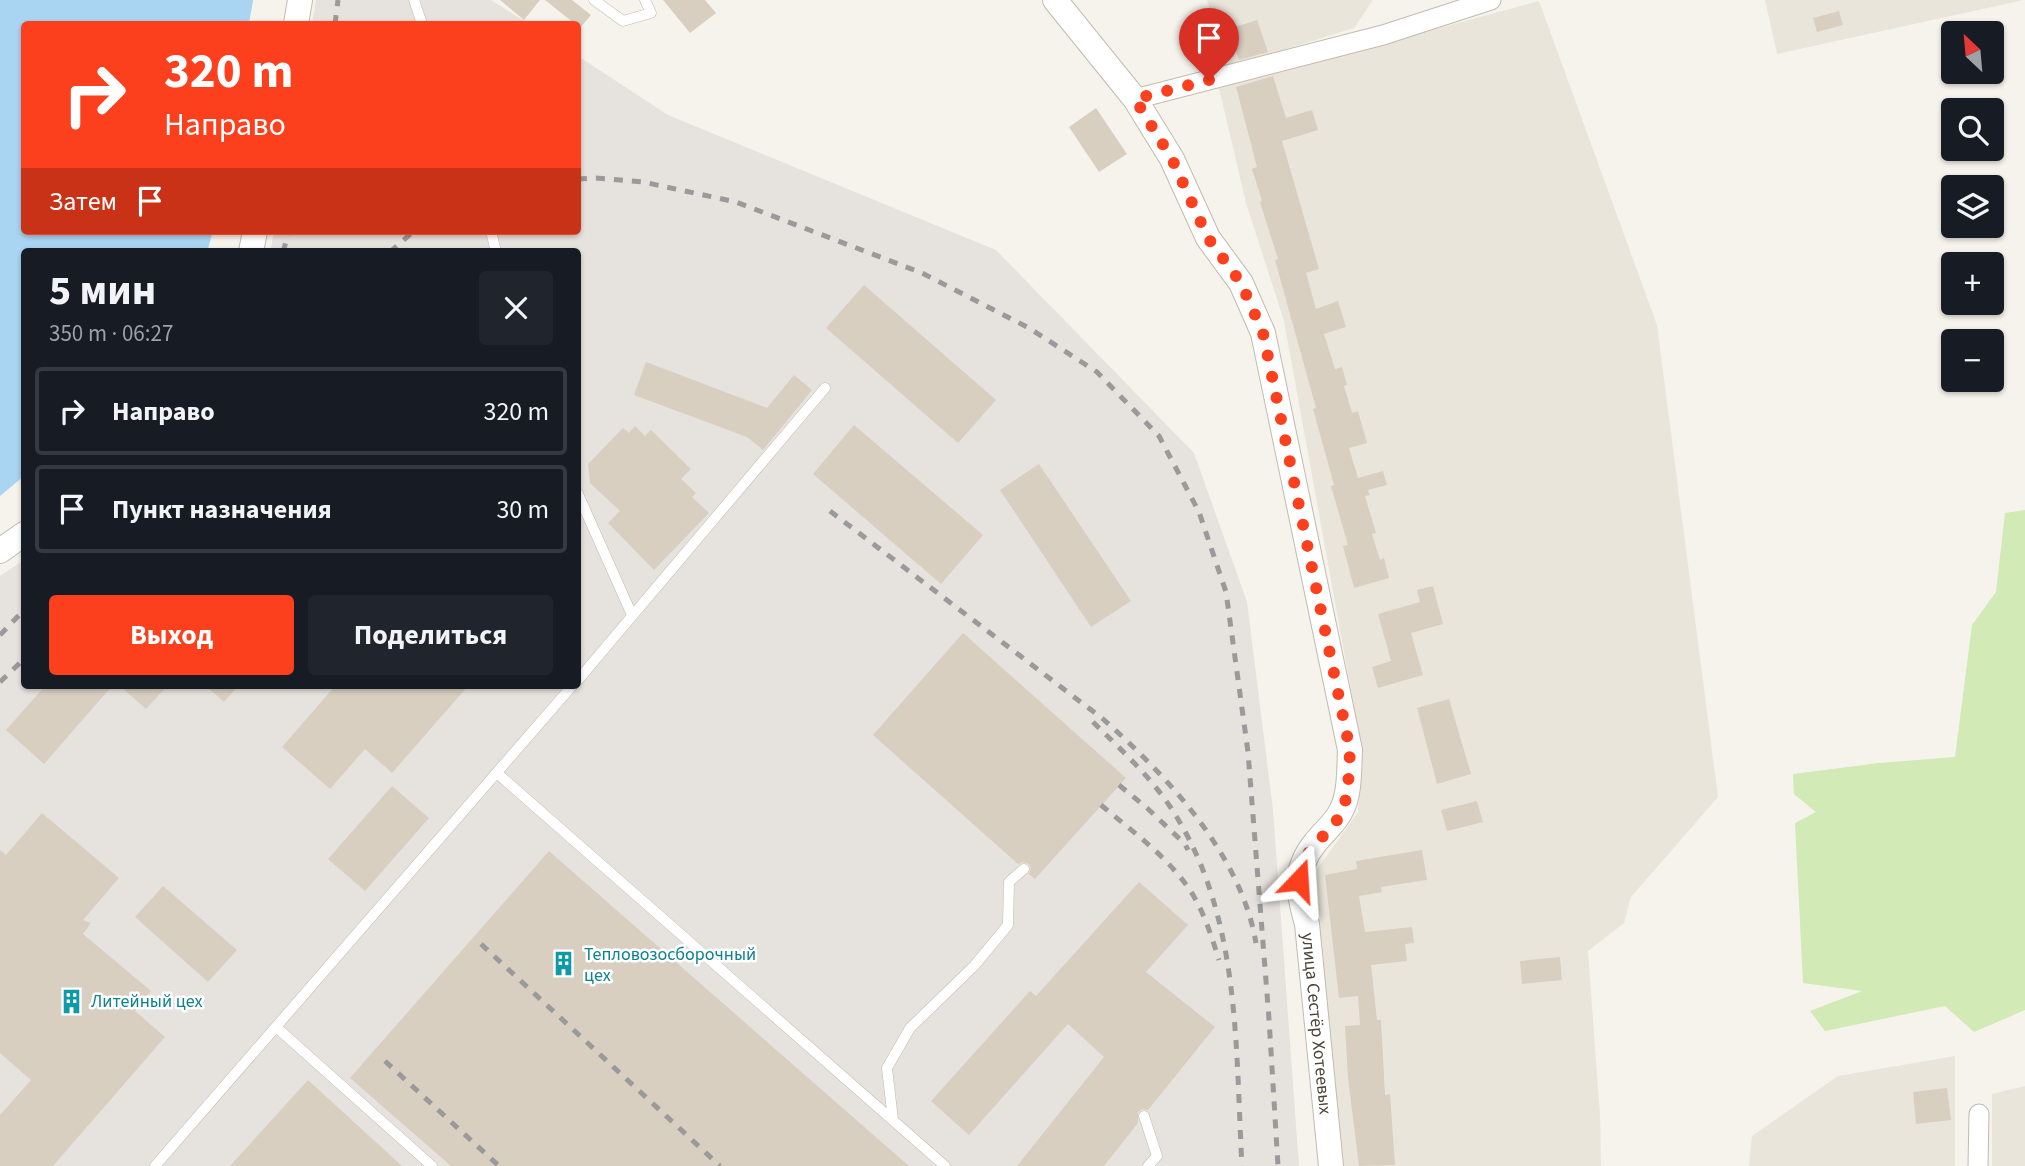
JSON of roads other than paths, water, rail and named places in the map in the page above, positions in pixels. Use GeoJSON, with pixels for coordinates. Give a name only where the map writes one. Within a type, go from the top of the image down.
{"type":"FeatureCollection","features":[{"type":"Feature","properties":{"kind":"street"},"geometry":{"type":"LineString","coordinates":[[296,21],[300,0]]}},
{"type":"Feature","properties":{"kind":"street","name":"улица Сестёр Хотеевых"},"geometry":{"type":"LineString","coordinates":[[1055,0],[1135,99],[1172,159],[1208,238],[1241,283],[1263,333],[1350,750],[1344,807],[1314,844],[1301,866],[1298,895],[1307,924],[1331,1166]]}},
{"type":"Feature","properties":{"kind":"street"},"geometry":{"type":"LineString","coordinates":[[1135,99],[1383,35],[1491,0]]}},
{"type":"Feature","properties":{"kind":"street"},"geometry":{"type":"LineString","coordinates":[[0,551],[21,536]]}},
{"type":"Feature","properties":{"kind":"street"},"geometry":{"type":"LineString","coordinates":[[1978,1166],[1979,1114]]}},
{"type":"Feature","properties":{"kind":"lane"},"geometry":{"type":"LineString","coordinates":[[414,0],[421,21]]}},
{"type":"Feature","properties":{"kind":"lane"},"geometry":{"type":"LineString","coordinates":[[593,0],[623,21],[651,13],[645,0]]}},
{"type":"Feature","properties":{"kind":"lane"},"geometry":{"type":"LineString","coordinates":[[581,676],[825,388]]}},
{"type":"Feature","properties":{"kind":"lane"},"geometry":{"type":"LineString","coordinates":[[581,501],[632,615]]}},
{"type":"Feature","properties":{"kind":"lane"},"geometry":{"type":"LineString","coordinates":[[155,1166],[569,689]]}},
{"type":"Feature","properties":{"kind":"lane"},"geometry":{"type":"LineString","coordinates":[[498,774],[945,1166]]}},
{"type":"Feature","properties":{"kind":"lane"},"geometry":{"type":"LineString","coordinates":[[893,1120],[887,1068],[910,1028],[974,966],[1008,925],[1009,882],[1024,869]]}},
{"type":"Feature","properties":{"kind":"lane"},"geometry":{"type":"LineString","coordinates":[[276,1027],[432,1166]]}},
{"type":"Feature","properties":{"kind":"lane"},"geometry":{"type":"LineString","coordinates":[[1144,1116],[1157,1156],[1148,1166]]}},
{"type":"Feature","properties":{"kind":"water"},"geometry":{"type":"Polygon","coordinates":[[[0,0],[253,0],[250,21],[21,21],[21,235],[212,235],[208,248],[21,248],[21,478],[0,496],[0,0]]]}},
{"type":"Feature","properties":{"kind":"railway"},"geometry":{"type":"LineString","coordinates":[[335,21],[338,0]]}},
{"type":"Feature","properties":{"kind":"railway"},"geometry":{"type":"LineString","coordinates":[[581,179],[643,182],[736,202],[922,273],[1029,328],[1097,372],[1159,436],[1199,512],[1226,592],[1248,752],[1278,1166]]}},
{"type":"Feature","properties":{"kind":"railway"},"geometry":{"type":"LineString","coordinates":[[284,248],[288,235]]}},
{"type":"Feature","properties":{"kind":"railway"},"geometry":{"type":"LineString","coordinates":[[395,248],[409,235]]}},
{"type":"Feature","properties":{"kind":"railway"},"geometry":{"type":"LineString","coordinates":[[830,511],[1103,719],[1152,766],[1176,791],[1218,848],[1235,878],[1248,910],[1256,943]]}},
{"type":"Feature","properties":{"kind":"railway"},"geometry":{"type":"LineString","coordinates":[[0,635],[21,613]]}},
{"type":"Feature","properties":{"kind":"railway"},"geometry":{"type":"LineString","coordinates":[[0,682],[21,662]]}},
{"type":"Feature","properties":{"kind":"railway"},"geometry":{"type":"LineString","coordinates":[[1093,722],[1143,772],[1169,805],[1193,846],[1210,889],[1230,979],[1242,1166]]}},
{"type":"Feature","properties":{"kind":"railway"},"geometry":{"type":"LineString","coordinates":[[1119,785],[1147,808],[1188,850]]}},
{"type":"Feature","properties":{"kind":"railway"},"geometry":{"type":"LineString","coordinates":[[1101,805],[1151,847],[1184,882],[1201,911],[1219,960]]}},
{"type":"Feature","properties":{"kind":"railway"},"geometry":{"type":"LineString","coordinates":[[481,944],[720,1166]]}},
{"type":"Feature","properties":{"kind":"railway"},"geometry":{"type":"LineString","coordinates":[[385,1061],[499,1166]]}},
{"type":"Feature","properties":{"kind":"place","name":"Тепловозосборочный цех"},"geometry":{"type":"Point","coordinates":[564,964]}},
{"type":"Feature","properties":{"kind":"place","name":"Литейный цех"},"geometry":{"type":"Point","coordinates":[71,1001]}}]}
